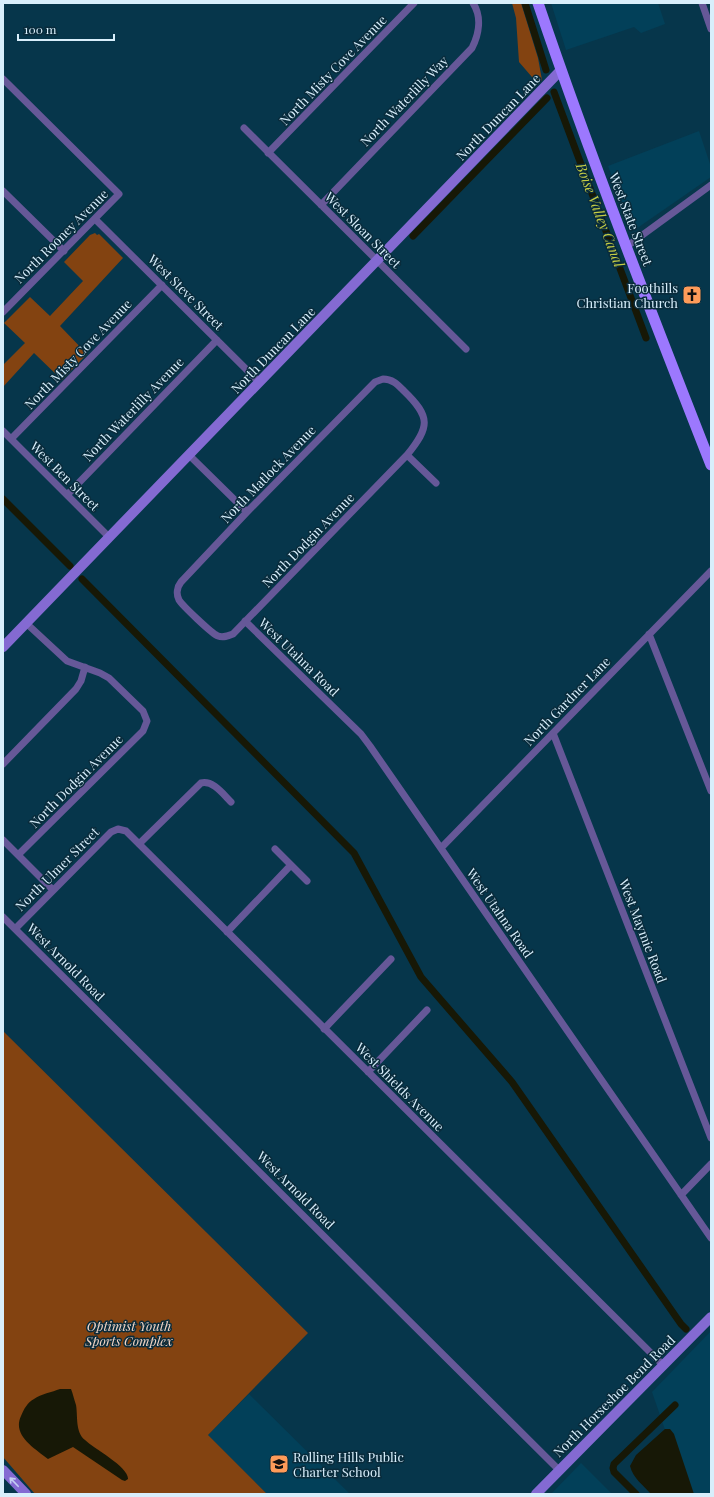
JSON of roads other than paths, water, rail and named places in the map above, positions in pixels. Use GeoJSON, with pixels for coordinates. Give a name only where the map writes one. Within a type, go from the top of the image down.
{"type":"FeatureCollection","features":[{"type":"Feature","properties":{"kind":"main road","name":"West State Street"},"geometry":{"type":"LineString","coordinates":[[538,3],[626,247],[711,465]]}},
{"type":"Feature","properties":{"kind":"street","name":"North Misty Cove Avenue"},"geometry":{"type":"LineString","coordinates":[[268,153],[414,3]]}},
{"type":"Feature","properties":{"kind":"street","name":"North Waterlilly Way"},"geometry":{"type":"LineString","coordinates":[[321,205],[472,48],[478,32],[478,18],[473,3]]}},
{"type":"Feature","properties":{"kind":"street"},"geometry":{"type":"LineString","coordinates":[[702,3],[711,29]]}},
{"type":"Feature","properties":{"kind":"street","name":"North Duncan Lane"},"geometry":{"type":"LineString","coordinates":[[3,647],[561,70]]}},
{"type":"Feature","properties":{"kind":"street","name":"North Rooney Avenue"},"geometry":{"type":"LineString","coordinates":[[3,312],[119,194],[4,83]]}},
{"type":"Feature","properties":{"kind":"street","name":"West Sloan Street"},"geometry":{"type":"LineString","coordinates":[[244,128],[466,349]]}},
{"type":"Feature","properties":{"kind":"street"},"geometry":{"type":"LineString","coordinates":[[626,247],[711,185]]}},
{"type":"Feature","properties":{"kind":"street"},"geometry":{"type":"LineString","coordinates":[[4,194],[64,251]]}},
{"type":"Feature","properties":{"kind":"street","name":"West Steve Street"},"geometry":{"type":"LineString","coordinates":[[95,218],[259,382]]}},
{"type":"Feature","properties":{"kind":"street","name":"North Misty Cove Avenue"},"geometry":{"type":"LineString","coordinates":[[11,440],[162,285]]}},
{"type":"Feature","properties":{"kind":"street","name":"North Waterlilly Avenue"},"geometry":{"type":"LineString","coordinates":[[67,495],[217,340]]}},
{"type":"Feature","properties":{"kind":"street","name":"North Dodgin Avenue"},"geometry":{"type":"LineString","coordinates":[[222,637],[233,634],[407,455],[423,434],[425,422],[422,411],[395,381],[384,379]]}},
{"type":"Feature","properties":{"kind":"street","name":"North Matlock Avenue"},"geometry":{"type":"LineString","coordinates":[[222,637],[214,634],[179,600],[177,592],[178,586],[247,512],[375,382],[384,379]]}},
{"type":"Feature","properties":{"kind":"street","name":"West Ben Street"},"geometry":{"type":"LineString","coordinates":[[3,431],[110,537]]}},
{"type":"Feature","properties":{"kind":"street"},"geometry":{"type":"LineString","coordinates":[[189,455],[247,512]]}},
{"type":"Feature","properties":{"kind":"street"},"geometry":{"type":"LineString","coordinates":[[407,455],[436,483]]}},
{"type":"Feature","properties":{"kind":"street","name":"North Gardner Lane"},"geometry":{"type":"LineString","coordinates":[[441,848],[711,571]]}},
{"type":"Feature","properties":{"kind":"street","name":"West Utahna Road"},"geometry":{"type":"LineString","coordinates":[[245,621],[362,734],[711,1238]]}},
{"type":"Feature","properties":{"kind":"street"},"geometry":{"type":"LineString","coordinates":[[3,764],[76,689],[84,667],[63,658],[26,623]]}},
{"type":"Feature","properties":{"kind":"street"},"geometry":{"type":"LineString","coordinates":[[649,634],[711,791]]}},
{"type":"Feature","properties":{"kind":"street","name":"North Dodgin Avenue"},"geometry":{"type":"LineString","coordinates":[[18,855],[143,731],[147,721],[143,711],[112,681],[100,673],[84,667]]}},
{"type":"Feature","properties":{"kind":"street","name":"West Maymie Road"},"geometry":{"type":"LineString","coordinates":[[553,733],[711,1138]]}},
{"type":"Feature","properties":{"kind":"street"},"geometry":{"type":"LineString","coordinates":[[139,844],[198,785],[205,782],[212,784],[231,802]]}},
{"type":"Feature","properties":{"kind":"street","name":"West Shields Avenue"},"geometry":{"type":"LineString","coordinates":[[118,829],[126,831],[664,1366]]}},
{"type":"Feature","properties":{"kind":"street","name":"North Ulmer Street"},"geometry":{"type":"LineString","coordinates":[[15,928],[111,832],[118,829]]}},
{"type":"Feature","properties":{"kind":"street"},"geometry":{"type":"LineString","coordinates":[[3,840],[53,890]]}},
{"type":"Feature","properties":{"kind":"street"},"geometry":{"type":"LineString","coordinates":[[275,849],[308,881]]}},
{"type":"Feature","properties":{"kind":"street"},"geometry":{"type":"LineString","coordinates":[[227,932],[290,865]]}},
{"type":"Feature","properties":{"kind":"street","name":"West Arnold Road"},"geometry":{"type":"LineString","coordinates":[[3,917],[559,1470]]}},
{"type":"Feature","properties":{"kind":"street"},"geometry":{"type":"LineString","coordinates":[[324,1029],[392,959]]}},
{"type":"Feature","properties":{"kind":"street"},"geometry":{"type":"LineString","coordinates":[[368,1072],[427,1010]]}},
{"type":"Feature","properties":{"kind":"street"},"geometry":{"type":"LineString","coordinates":[[681,1195],[711,1164]]}},
{"type":"Feature","properties":{"kind":"street","name":"North Horseshoe Bend Road"},"geometry":{"type":"LineString","coordinates":[[536,1494],[711,1317]]}},
{"type":"Feature","properties":{"kind":"street"},"geometry":{"type":"LineString","coordinates":[[3,1470],[26,1494]]}},
{"type":"Feature","properties":{"kind":"waterway","name":"Boise Valley Canal"},"geometry":{"type":"LineString","coordinates":[[525,3],[546,70]]}},
{"type":"Feature","properties":{"kind":"waterway","name":"Boise Valley Canal"},"geometry":{"type":"LineString","coordinates":[[554,92],[646,338]]}},
{"type":"Feature","properties":{"kind":"waterway"},"geometry":{"type":"LineString","coordinates":[[413,236],[547,98]]}},
{"type":"Feature","properties":{"kind":"waterway"},"geometry":{"type":"LineString","coordinates":[[3,499],[70,566]]}},
{"type":"Feature","properties":{"kind":"waterway"},"geometry":{"type":"LineString","coordinates":[[82,579],[354,853],[421,977],[512,1082],[681,1324],[686,1329]]}},
{"type":"Feature","properties":{"kind":"waterway"},"geometry":{"type":"LineString","coordinates":[[636,1494],[614,1472],[614,1464],[675,1405]]}},
{"type":"Feature","properties":{"kind":"place","name":"Foothills Christian Church"},"geometry":{"type":"Point","coordinates":[692,295]}},
{"type":"Feature","properties":{"kind":"place","name":"Rolling Hills Public Charter School"},"geometry":{"type":"Point","coordinates":[279,1464]}},
{"type":"Feature","properties":{"kind":"park label","name":"Optimist Youth Sports Complex"},"geometry":{"type":"Point","coordinates":[129,1334]}}]}
